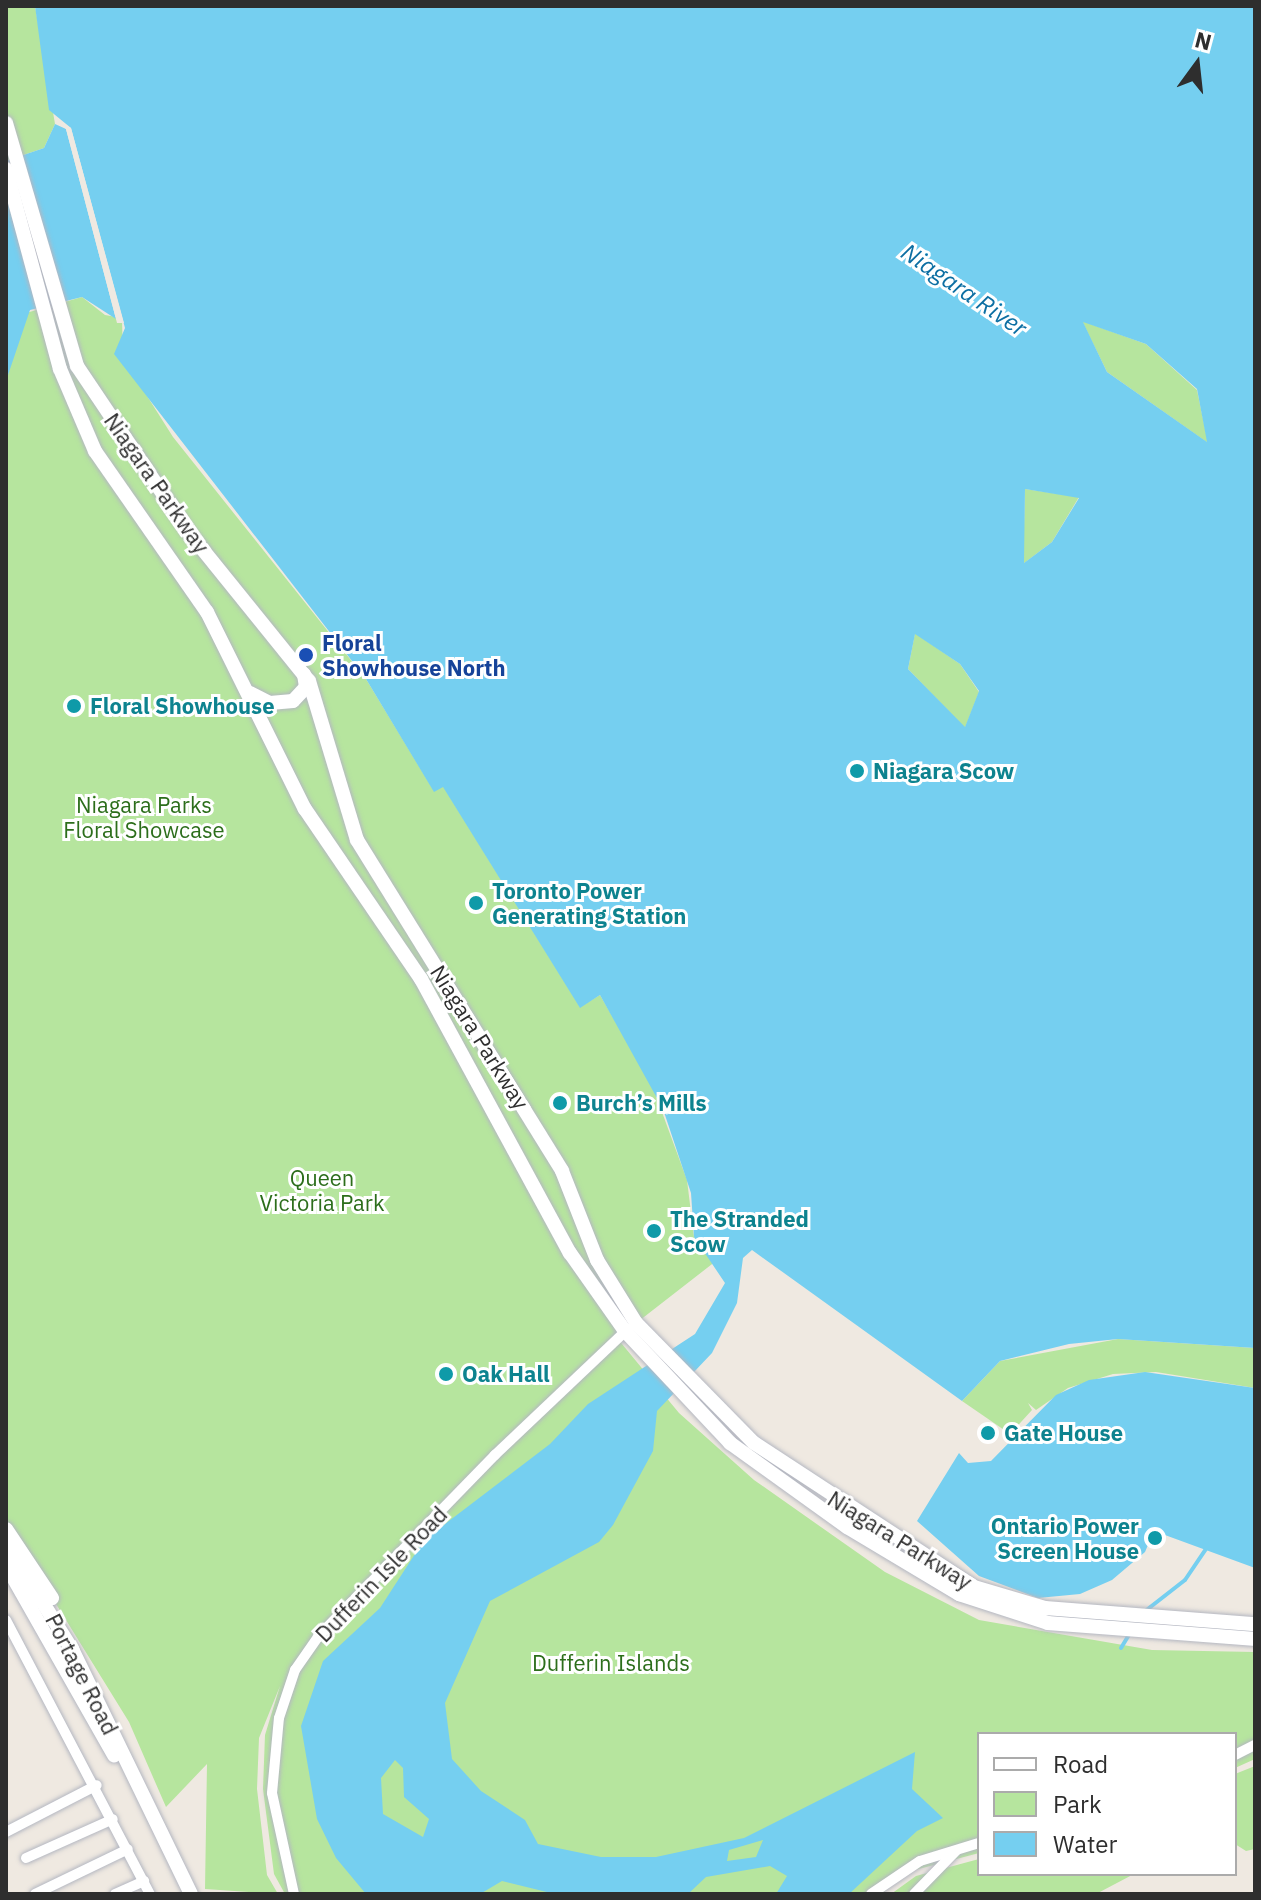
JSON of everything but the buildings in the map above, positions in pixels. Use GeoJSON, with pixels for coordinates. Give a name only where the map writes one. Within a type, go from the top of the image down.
{"type":"FeatureCollection","features":[{"type":"Feature","properties":{"kind":"main road","name":"Niagara Parkway"},"geometry":{"type":"LineString","coordinates":[[6,123],[50,308],[77,366],[152,480],[304,674],[325,717],[357,840],[556,1162],[597,1260],[631,1327]]}},
{"type":"Feature","properties":{"kind":"main road","name":"Niagara Parkway"},"geometry":{"type":"LineString","coordinates":[[6,169],[95,451],[207,612],[248,689],[305,809],[421,979],[570,1253],[657,1358],[688,1393],[779,1462],[957,1578],[1022,1604],[1123,1624],[1255,1639]]}},
{"type":"Feature","properties":{"kind":"main road"},"geometry":{"type":"LineString","coordinates":[[248,689],[263,701],[293,701],[305,689],[304,674]]}},
{"type":"Feature","properties":{"kind":"main road"},"geometry":{"type":"LineString","coordinates":[[6,1529],[44,1581],[73,1651]]}},
{"type":"Feature","properties":{"kind":"main road","name":"Portage Road"},"geometry":{"type":"LineString","coordinates":[[6,1544],[73,1651],[147,1810]]}},
{"type":"Feature","properties":{"kind":"main road","name":"Portage Road"},"geometry":{"type":"LineString","coordinates":[[6,1565],[147,1810],[191,1894]]}},
{"type":"Feature","properties":{"kind":"main road","name":"Niagara Parkway"},"geometry":{"type":"LineString","coordinates":[[1155,1627],[1255,1624]]}},
{"type":"Feature","properties":{"kind":"street","name":"Dufferin Isle Road"},"geometry":{"type":"LineString","coordinates":[[294,1894],[272,1793],[279,1718],[295,1670],[318,1637],[631,1327]]}},
{"type":"Feature","properties":{"kind":"street","name":"Portage Road"},"geometry":{"type":"LineString","coordinates":[[6,1620],[73,1739],[150,1894]]}},
{"type":"Feature","properties":{"kind":"street"},"geometry":{"type":"LineString","coordinates":[[1237,1754],[1255,1745]]}},
{"type":"Feature","properties":{"kind":"street"},"geometry":{"type":"LineString","coordinates":[[6,1832],[97,1785]]}},
{"type":"Feature","properties":{"kind":"street"},"geometry":{"type":"LineString","coordinates":[[26,1858],[113,1819]]}},
{"type":"Feature","properties":{"kind":"street"},"geometry":{"type":"LineString","coordinates":[[871,1894],[904,1869],[977,1844]]}},
{"type":"Feature","properties":{"kind":"street"},"geometry":{"type":"LineString","coordinates":[[35,1894],[128,1849]]}},
{"type":"Feature","properties":{"kind":"street"},"geometry":{"type":"LineString","coordinates":[[914,1894],[957,1849]]}},
{"type":"Feature","properties":{"kind":"street"},"geometry":{"type":"LineString","coordinates":[[115,1894],[144,1881]]}},
{"type":"Feature","properties":{"kind":"green space"},"geometry":{"type":"Polygon","coordinates":[[[6,6],[35,6],[55,124],[44,148],[6,161],[6,6]]]}},
{"type":"Feature","properties":{"kind":"green space","name":"Queen Victoria Park"},"geometry":{"type":"Polygon","coordinates":[[[82,297],[105,315],[122,318],[123,358],[173,437],[366,679],[434,791],[443,786],[580,1007],[600,995],[652,1085],[687,1180],[694,1237],[716,1261],[617,1338],[679,1413],[754,1480],[885,1572],[979,1620],[1152,1650],[1255,1652],[1255,1759],[1237,1767],[1237,1732],[977,1732],[977,1854],[911,1871],[881,1894],[285,1894],[274,1874],[263,1789],[265,1735],[280,1686],[259,1738],[257,1789],[267,1875],[278,1894],[205,1889],[207,1764],[166,1807],[129,1722],[6,1523],[6,381],[26,313],[82,297]]]}},
{"type":"Feature","properties":{"kind":"green space"},"geometry":{"type":"Polygon","coordinates":[[[1082,321],[1146,344],[1197,390],[1208,443],[1107,372],[1082,321]]]}},
{"type":"Feature","properties":{"kind":"green space"},"geometry":{"type":"Polygon","coordinates":[[[1025,489],[1079,497],[1052,542],[1023,564],[1025,489]]]}},
{"type":"Feature","properties":{"kind":"green space"},"geometry":{"type":"Polygon","coordinates":[[[915,633],[960,664],[979,692],[965,728],[908,669],[915,633]]]}},
{"type":"Feature","properties":{"kind":"green space"},"geometry":{"type":"Polygon","coordinates":[[[1118,1339],[1255,1348],[1255,1388],[1156,1372],[1113,1374],[1068,1388],[1036,1410],[1028,1403],[1032,1410],[1010,1434],[962,1401],[1000,1361],[1118,1339]]]}},
{"type":"Feature","properties":{"kind":"green space"},"geometry":{"type":"Polygon","coordinates":[[[1255,1766],[1255,1849],[1246,1851],[1237,1845],[1237,1773],[1255,1766]]]}},
{"type":"Feature","properties":{"kind":"green space"},"geometry":{"type":"Polygon","coordinates":[[[977,1860],[977,1876],[1130,1876],[1096,1894],[891,1894],[916,1876],[977,1860]]]}},
{"type":"Feature","properties":{"kind":"water","name":"Niagara River"},"geometry":{"type":"Polygon","coordinates":[[[35,6],[1255,6],[1255,1348],[1118,1339],[1069,1344],[1000,1361],[962,1401],[752,1250],[743,1258],[737,1303],[712,1353],[657,1411],[653,1451],[613,1525],[599,1542],[490,1601],[445,1703],[452,1759],[481,1791],[525,1820],[538,1844],[601,1857],[656,1857],[744,1838],[915,1752],[912,1789],[943,1818],[917,1831],[849,1894],[776,1894],[787,1876],[770,1866],[706,1877],[688,1894],[555,1894],[502,1881],[480,1894],[366,1894],[336,1858],[317,1819],[301,1726],[323,1661],[380,1608],[424,1540],[550,1444],[588,1404],[695,1334],[725,1283],[694,1237],[691,1193],[663,1109],[600,995],[580,1008],[443,787],[434,792],[366,679],[114,354],[125,328],[71,128],[49,110],[35,6]],[[1083,322],[1107,372],[1207,442],[1197,389],[1146,344],[1083,322]],[[1025,489],[1024,563],[1052,542],[1079,498],[1025,489]],[[915,634],[908,669],[965,727],[979,691],[960,664],[915,634]],[[395,1760],[381,1778],[383,1814],[423,1837],[429,1819],[404,1797],[403,1768],[395,1760]],[[763,1840],[729,1850],[727,1861],[756,1857],[763,1840]]]}},
{"type":"Feature","properties":{"kind":"water"},"geometry":{"type":"Polygon","coordinates":[[[55,124],[66,129],[116,319],[82,297],[30,310],[6,381],[6,161],[44,148],[55,124]]]}},
{"type":"Feature","properties":{"kind":"water"},"geometry":{"type":"Polygon","coordinates":[[[1145,1372],[1255,1388],[1255,1568],[1154,1531],[1145,1552],[1112,1580],[1080,1594],[1038,1598],[979,1576],[917,1521],[959,1453],[968,1463],[991,1461],[1056,1395],[1089,1380],[1145,1372]]]}},
{"type":"Feature","properties":{"kind":"pier"},"geometry":{"type":"Polygon","coordinates":[[[55,118],[71,128],[124,323],[117,323],[66,129],[55,118]]]}},
{"type":"Feature","properties":{"kind":"waterway"},"geometry":{"type":"LineString","coordinates":[[1144,1612],[1185,1580],[1206,1549]]}},
{"type":"Feature","properties":{"kind":"waterway"},"geometry":{"type":"LineString","coordinates":[[1121,1648],[1130,1633]]}},
{"type":"Feature","properties":{"kind":"place","name":"Floral Showhouse North"},"geometry":{"type":"Point","coordinates":[306,655]}},
{"type":"Feature","properties":{"kind":"place","name":"Floral Showhouse"},"geometry":{"type":"Point","coordinates":[74,706]}},
{"type":"Feature","properties":{"kind":"place","name":"Niagara Scow"},"geometry":{"type":"Point","coordinates":[857,771]}},
{"type":"Feature","properties":{"kind":"place","name":"Toronto Power Generating Station"},"geometry":{"type":"Point","coordinates":[476,903]}},
{"type":"Feature","properties":{"kind":"place","name":"Burch’s Mills"},"geometry":{"type":"Point","coordinates":[560,1103]}},
{"type":"Feature","properties":{"kind":"place","name":"The Stranded Scow"},"geometry":{"type":"Point","coordinates":[654,1231]}},
{"type":"Feature","properties":{"kind":"place","name":"Oak Hall"},"geometry":{"type":"Point","coordinates":[446,1374]}},
{"type":"Feature","properties":{"kind":"place","name":"Gate House"},"geometry":{"type":"Point","coordinates":[988,1433]}},
{"type":"Feature","properties":{"kind":"place","name":"Ontario Power Screen House"},"geometry":{"type":"Point","coordinates":[1155,1538]}},
{"type":"Feature","properties":{"kind":"park label","name":"Niagara Parks Floral Showcase"},"geometry":{"type":"Point","coordinates":[144,816]}},
{"type":"Feature","properties":{"kind":"park label","name":"Dufferin Islands"},"geometry":{"type":"Point","coordinates":[611,1663]}}]}
